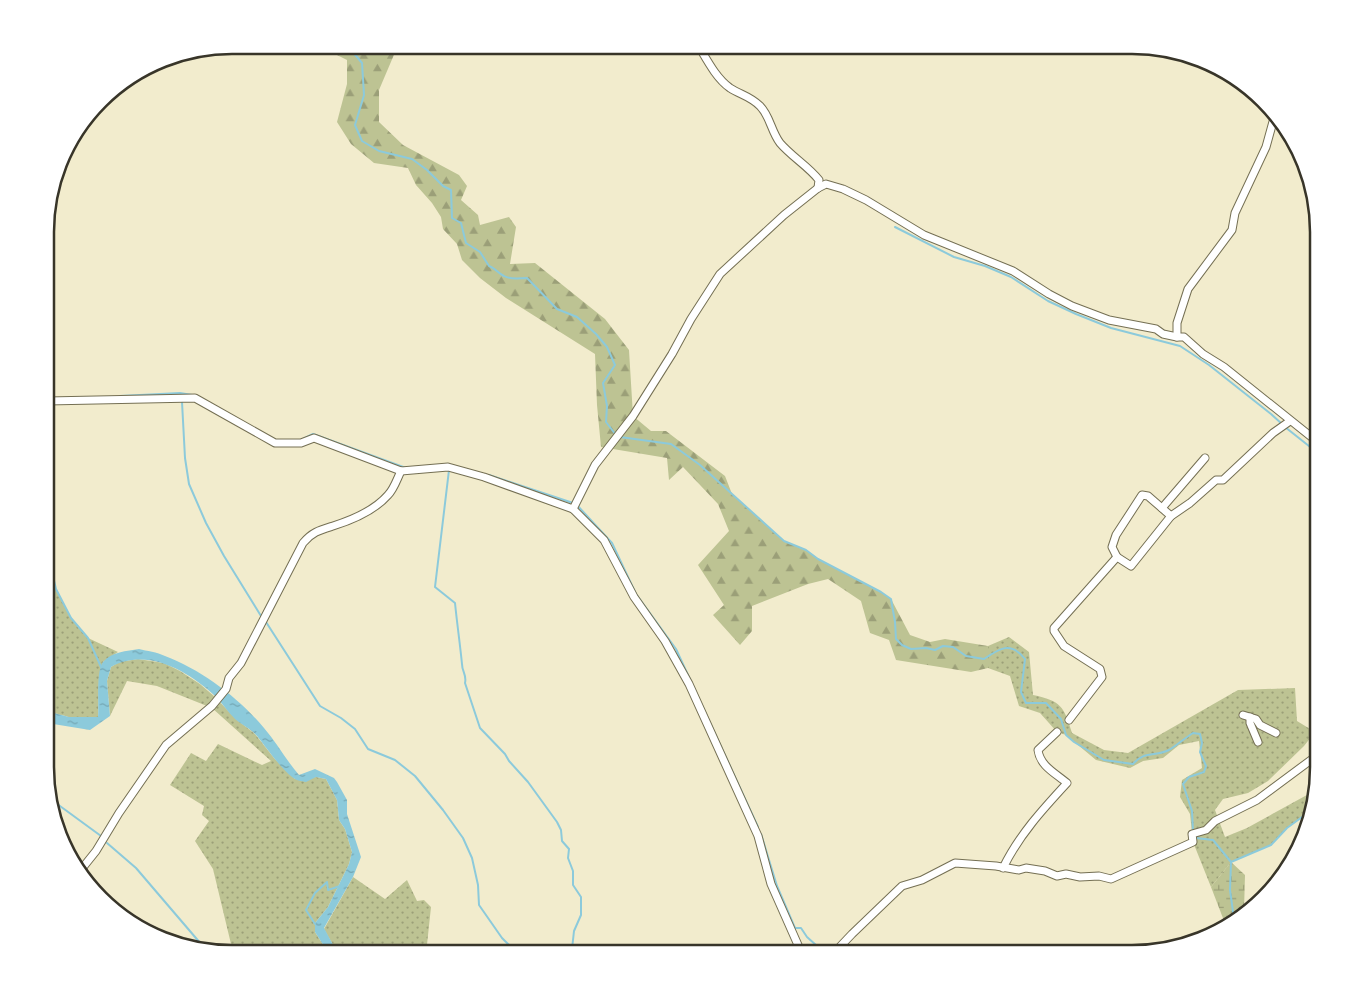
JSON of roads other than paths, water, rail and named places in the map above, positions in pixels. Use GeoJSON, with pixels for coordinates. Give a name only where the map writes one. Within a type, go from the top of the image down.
{"type":"FeatureCollection","features":[{"type":"Feature","properties":{"kind":"street"},"geometry":{"type":"LineString","coordinates":[[704,54],[721,80],[730,88],[752,98],[766,112],[779,141],[797,160],[815,174],[819,180],[818,188]]}},
{"type":"Feature","properties":{"kind":"street"},"geometry":{"type":"LineString","coordinates":[[1177,337],[1177,323],[1188,289],[1232,230],[1235,213],[1266,147],[1273,123]]}},
{"type":"Feature","properties":{"kind":"street"},"geometry":{"type":"LineString","coordinates":[[574,509],[596,465],[633,416],[672,354],[690,319],[720,274],[784,215],[818,188],[826,184],[843,189],[866,200],[924,235],[1013,271],[1049,294],[1085,311],[1109,320],[1156,329],[1163,334],[1184,338],[1203,354],[1224,367],[1310,437]]}},
{"type":"Feature","properties":{"kind":"street"},"geometry":{"type":"LineString","coordinates":[[54,401],[195,398],[275,443],[301,443],[314,438],[401,471],[448,467],[484,477],[574,509],[604,540],[634,597],[665,641],[689,684],[758,836],[771,884],[798,945]]}},
{"type":"Feature","properties":{"kind":"street"},"geometry":{"type":"LineString","coordinates":[[1171,516],[1148,496],[1142,494],[1116,535],[1112,548],[1117,557],[1131,566],[1171,516],[1190,503],[1216,480],[1223,480],[1273,433],[1290,421]]}},
{"type":"Feature","properties":{"kind":"street"},"geometry":{"type":"LineString","coordinates":[[1162,508],[1205,458]]}},
{"type":"Feature","properties":{"kind":"street"},"geometry":{"type":"LineString","coordinates":[[84,866],[96,851],[119,813],[166,745],[215,702],[226,689],[230,678],[240,663],[303,543],[319,529],[356,518],[372,508],[388,496],[401,471]]}},
{"type":"Feature","properties":{"kind":"street"},"geometry":{"type":"LineString","coordinates":[[1069,720],[1102,676],[1100,670],[1064,646],[1054,631],[1117,557]]}},
{"type":"Feature","properties":{"kind":"street"},"geometry":{"type":"LineString","coordinates":[[1258,742],[1247,716],[1276,733]]}},
{"type":"Feature","properties":{"kind":"street"},"geometry":{"type":"LineString","coordinates":[[1003,868],[1032,823],[1067,783],[1043,764],[1039,758],[1038,750],[1057,732]]}},
{"type":"Feature","properties":{"kind":"street"},"geometry":{"type":"LineString","coordinates":[[842,945],[902,886],[922,880],[955,862],[1019,870],[1026,868],[1045,871],[1057,876],[1066,874],[1116,878],[1193,842],[1192,834],[1206,830],[1215,821],[1258,800],[1310,761]]}},
{"type":"Feature","properties":{"kind":"water"},"geometry":{"type":"Polygon","coordinates":[[[139,649],[159,654],[193,669],[219,686],[254,717],[299,775],[315,769],[334,778],[337,782],[347,800],[347,814],[361,857],[353,877],[324,928],[333,945],[323,945],[315,932],[315,923],[328,907],[349,864],[352,852],[345,829],[339,820],[337,800],[326,779],[316,777],[306,782],[290,776],[255,734],[235,719],[215,696],[180,671],[153,661],[125,661],[111,667],[107,681],[110,716],[90,730],[54,724],[54,713],[69,717],[98,717],[99,672],[101,666],[110,656],[124,651],[139,649]]]}},
{"type":"Feature","properties":{"kind":"waterway"},"geometry":{"type":"LineString","coordinates":[[354,54],[362,63],[364,95],[355,125],[362,141],[379,151],[412,159],[427,170],[443,186],[451,190],[452,218],[461,223],[466,243],[480,252],[489,266],[507,277],[527,278],[557,309],[577,317],[596,334],[607,347],[615,365],[603,383],[607,406],[606,422],[616,435]]}},
{"type":"Feature","properties":{"kind":"waterway"},"geometry":{"type":"LineString","coordinates":[[895,227],[954,257],[985,266],[1011,277],[1048,301],[1076,314],[1111,328],[1180,346],[1209,365],[1282,424]]}},
{"type":"Feature","properties":{"kind":"waterway"},"geometry":{"type":"LineString","coordinates":[[120,396],[180,393],[192,395]]}},
{"type":"Feature","properties":{"kind":"waterway"},"geometry":{"type":"LineString","coordinates":[[182,402],[185,458],[189,484],[206,523],[261,616]]}},
{"type":"Feature","properties":{"kind":"waterway"},"geometry":{"type":"LineString","coordinates":[[1285,427],[1310,447]]}},
{"type":"Feature","properties":{"kind":"waterway"},"geometry":{"type":"LineString","coordinates":[[303,439],[313,434],[406,468]]}},
{"type":"Feature","properties":{"kind":"waterway"},"geometry":{"type":"LineString","coordinates":[[620,437],[671,444],[700,465],[784,541],[806,550],[818,559],[891,599],[896,639],[902,645],[911,649],[926,648],[935,650],[943,646],[953,647],[966,656],[984,659],[1005,648],[1010,648],[1020,653],[1025,659],[1021,692],[1026,703],[1046,703],[1061,719],[1066,735],[1104,760],[1133,764],[1146,755],[1169,750],[1193,733],[1200,734],[1202,743],[1200,752],[1206,766],[1204,772],[1189,777],[1183,784],[1192,811],[1193,831]]}},
{"type":"Feature","properties":{"kind":"waterway"},"geometry":{"type":"LineString","coordinates":[[449,470],[435,587],[455,603],[465,683],[480,728],[528,782],[557,822],[561,830],[562,841],[569,849],[568,858],[573,871],[573,885],[581,897],[581,915],[574,931],[572,945]]}},
{"type":"Feature","properties":{"kind":"waterway"},"geometry":{"type":"LineString","coordinates":[[489,475],[576,504],[612,543],[636,594],[676,649],[758,827]]}},
{"type":"Feature","properties":{"kind":"waterway"},"geometry":{"type":"LineString","coordinates":[[54,581],[56,589],[71,618],[88,638],[101,667]]}},
{"type":"Feature","properties":{"kind":"waterway"},"geometry":{"type":"LineString","coordinates":[[266,622],[320,706],[341,718],[355,729],[368,749],[395,760],[415,776],[443,810],[463,838],[472,858],[478,885],[479,905],[509,945]]}},
{"type":"Feature","properties":{"kind":"waterway"},"geometry":{"type":"LineString","coordinates":[[58,804],[101,836]]}},
{"type":"Feature","properties":{"kind":"waterway"},"geometry":{"type":"LineString","coordinates":[[1231,862],[1271,845],[1287,828],[1303,816]]}},
{"type":"Feature","properties":{"kind":"waterway"},"geometry":{"type":"LineString","coordinates":[[761,834],[777,886],[795,928],[801,928],[816,945]]}},
{"type":"Feature","properties":{"kind":"waterway"},"geometry":{"type":"LineString","coordinates":[[1196,838],[1213,840],[1231,862],[1230,890],[1233,913]]}},
{"type":"Feature","properties":{"kind":"waterway"},"geometry":{"type":"LineString","coordinates":[[107,843],[136,868],[200,942]]}},
{"type":"Feature","properties":{"kind":"waterway"},"geometry":{"type":"LineString","coordinates":[[315,924],[306,910],[315,893],[327,882],[328,890],[340,886]]}}]}
